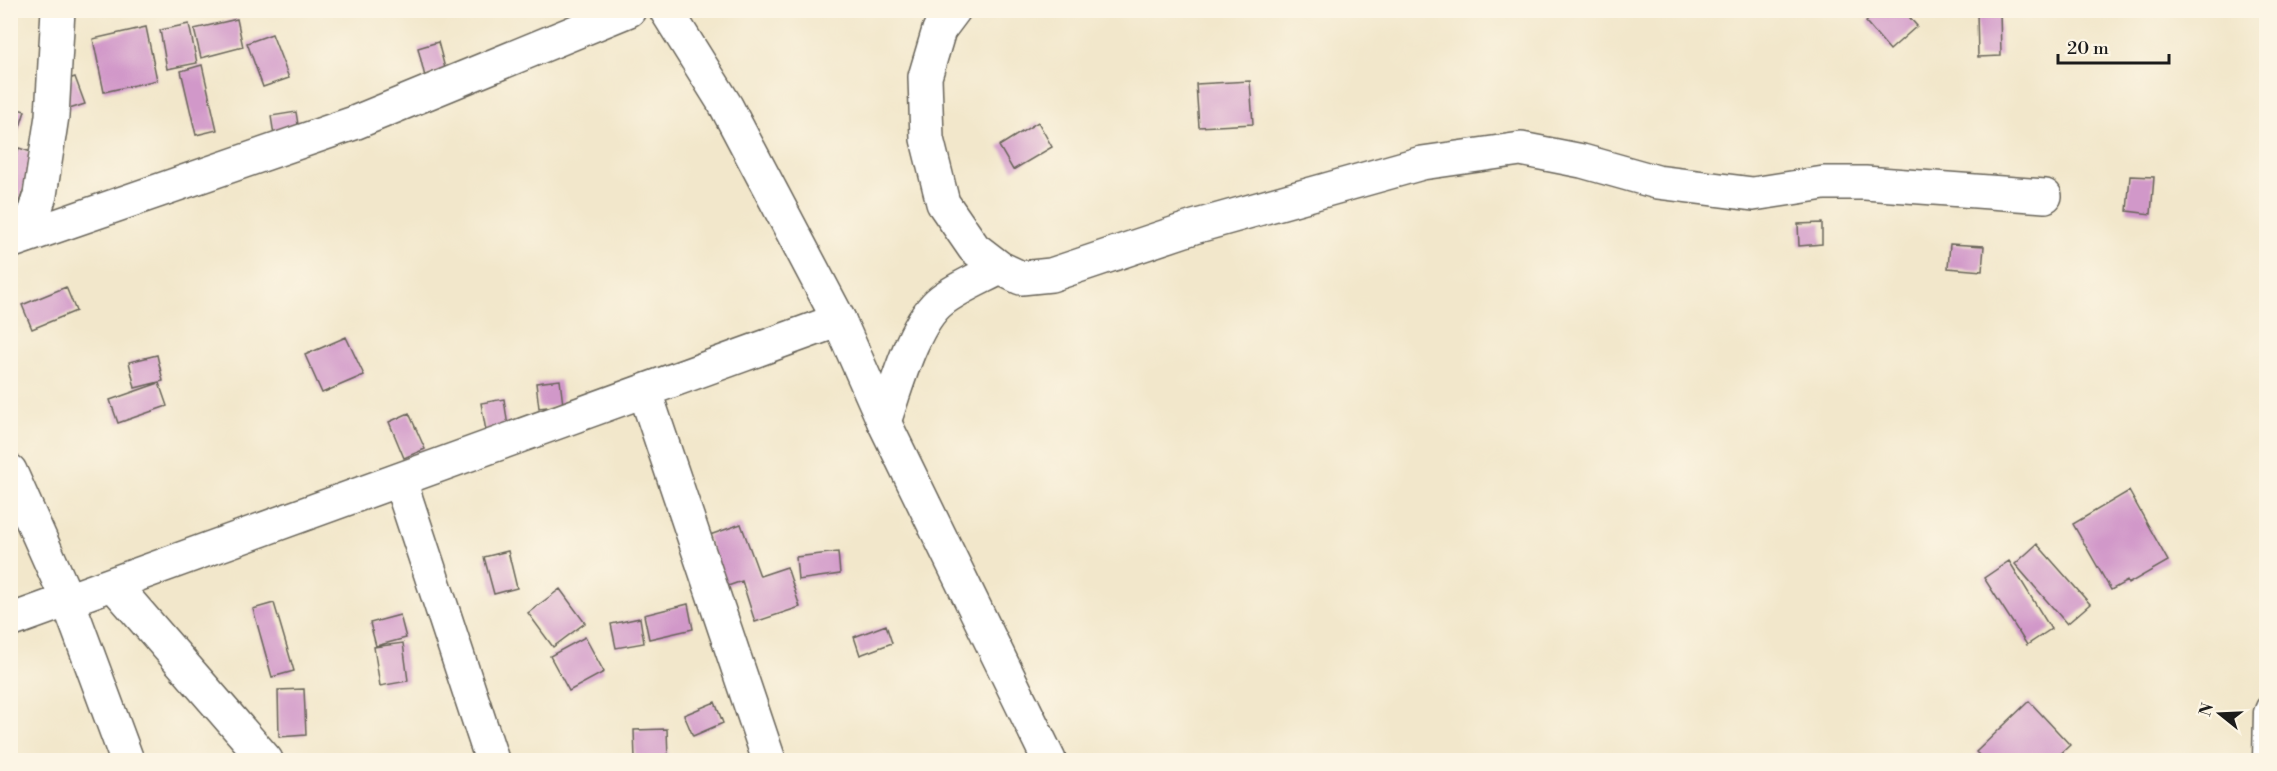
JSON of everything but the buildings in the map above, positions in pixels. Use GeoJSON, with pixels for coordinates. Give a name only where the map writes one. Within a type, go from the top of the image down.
{"type":"FeatureCollection","features":[{"type":"Feature","properties":{"kind":"street"},"geometry":{"type":"LineString","coordinates":[[19,239],[40,195],[52,116],[58,10]]}},
{"type":"Feature","properties":{"kind":"street"},"geometry":{"type":"LineString","coordinates":[[19,239],[354,123],[629,10]]}},
{"type":"Feature","properties":{"kind":"street"},"geometry":{"type":"LineString","coordinates":[[666,10],[726,106],[838,320],[884,422],[1049,760]]}},
{"type":"Feature","properties":{"kind":"street"},"geometry":{"type":"LineString","coordinates":[[954,10],[939,30],[925,77],[927,139],[943,203],[974,248],[1000,268],[1021,278],[1051,274],[1194,228],[1422,163],[1521,149],[1581,161],[1658,182],[1753,194],[1824,183],[1844,183],[2045,196]]}},
{"type":"Feature","properties":{"kind":"street"},"geometry":{"type":"LineString","coordinates":[[884,422],[918,330],[941,301],[1000,268]]}},
{"type":"Feature","properties":{"kind":"street"},"geometry":{"type":"LineString","coordinates":[[10,621],[838,320]]}},
{"type":"Feature","properties":{"kind":"street"},"geometry":{"type":"LineString","coordinates":[[645,392],[769,760]]}},
{"type":"Feature","properties":{"kind":"street"},"geometry":{"type":"LineString","coordinates":[[10,471],[68,601],[127,760]]}},
{"type":"Feature","properties":{"kind":"street"},"geometry":{"type":"LineString","coordinates":[[400,481],[492,760]]}},
{"type":"Feature","properties":{"kind":"street"},"geometry":{"type":"LineString","coordinates":[[114,585],[266,760]]}},
{"type":"Feature","properties":{"kind":"lane"},"geometry":{"type":"LineString","coordinates":[[2262,760],[2263,712],[2266,705]]}}]}
